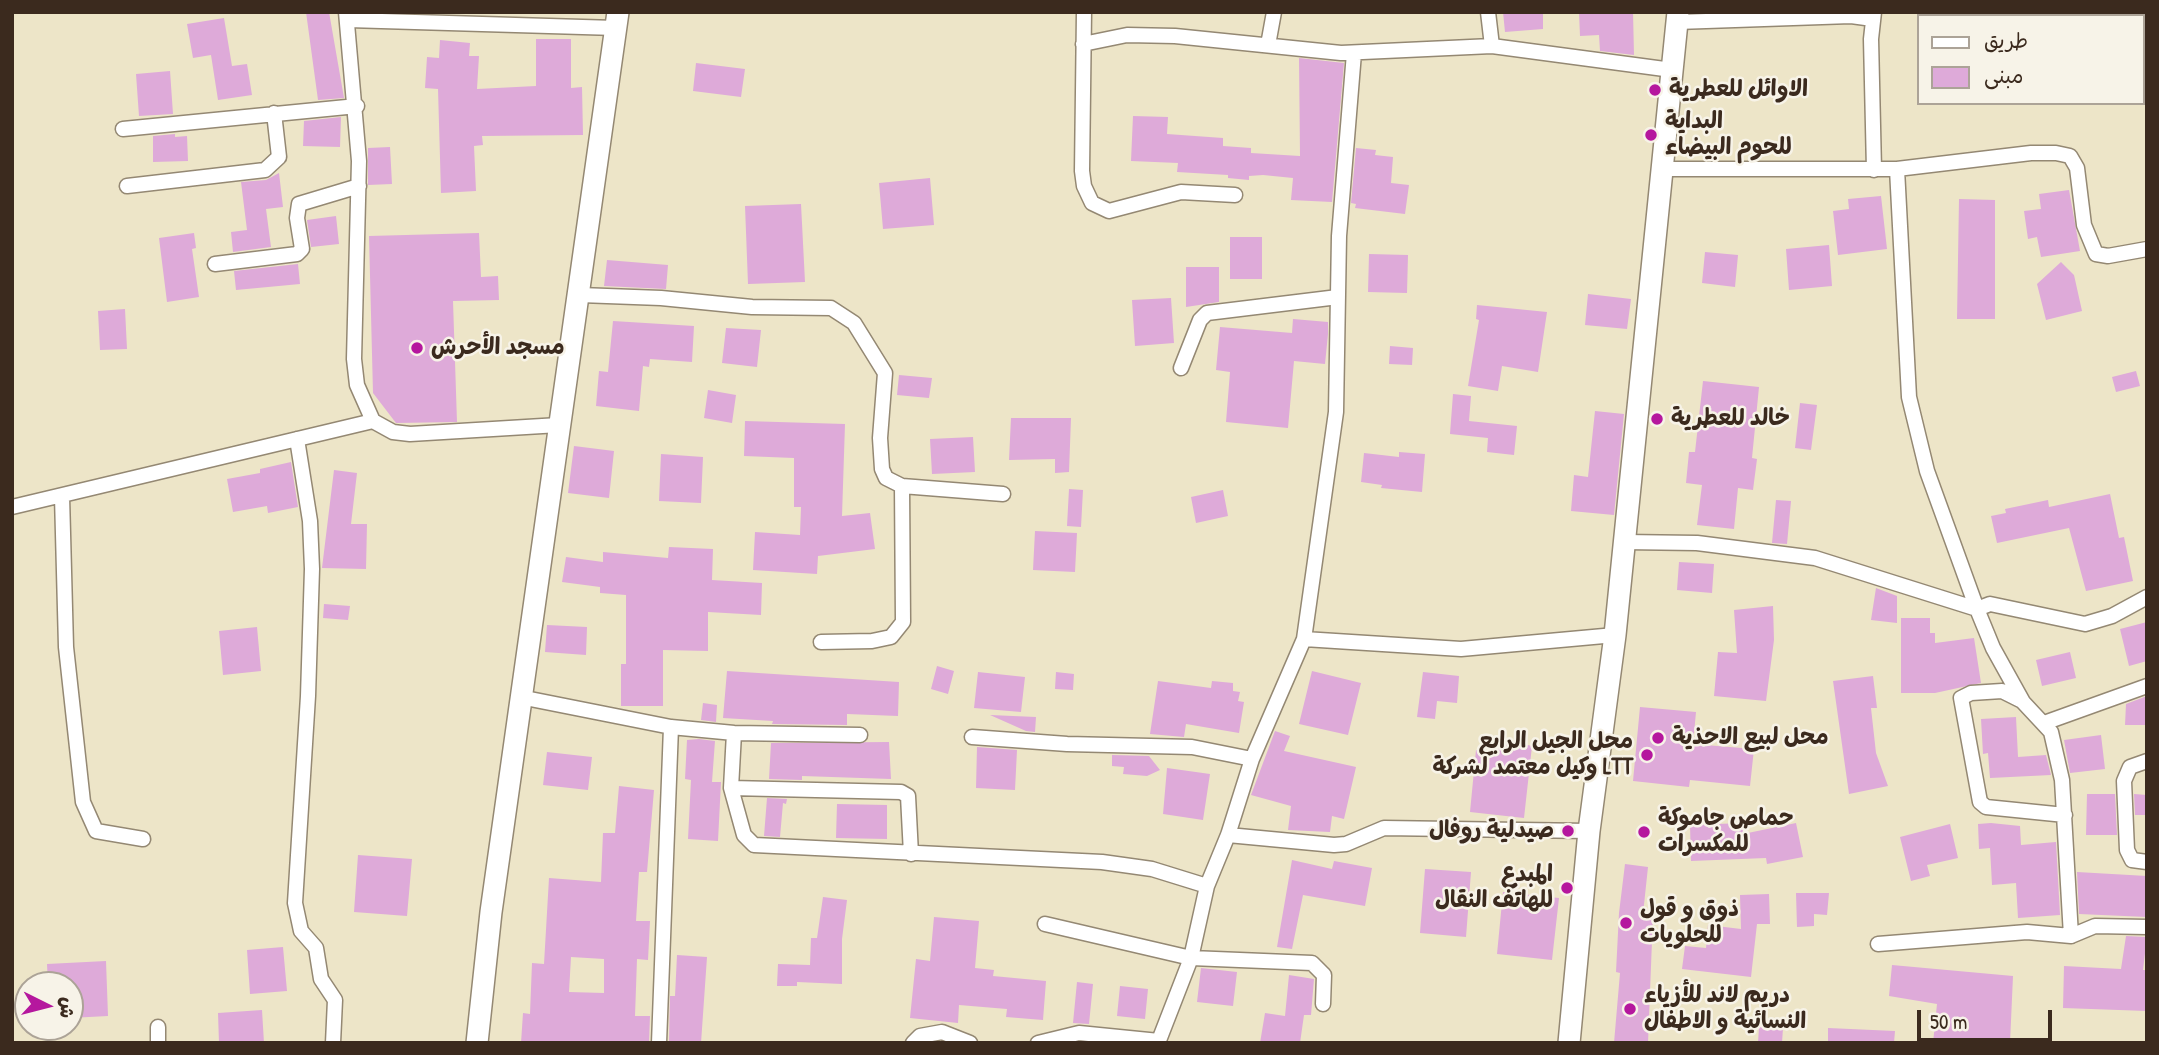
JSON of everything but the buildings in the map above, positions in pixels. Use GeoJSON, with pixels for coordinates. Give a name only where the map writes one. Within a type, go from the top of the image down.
{"type":"FeatureCollection","features":[{"type":"Feature","properties":{"kind":"street"},"geometry":{"type":"LineString","coordinates":[[1084,12],[1082,171],[1084,186],[1092,203],[1109,211],[1181,192],[1235,195]]}},
{"type":"Feature","properties":{"kind":"street"},"geometry":{"type":"LineString","coordinates":[[1268,45],[1274,12]]}},
{"type":"Feature","properties":{"kind":"street"},"geometry":{"type":"LineString","coordinates":[[1488,12],[1492,46]]}},
{"type":"Feature","properties":{"kind":"street"},"geometry":{"type":"LineString","coordinates":[[477,1043],[491,912],[520,697],[580,295],[617,20],[347,16],[356,106],[359,186],[354,359],[357,385],[373,421],[393,432],[410,434],[559,425]]}},
{"type":"Feature","properties":{"kind":"street"},"geometry":{"type":"LineString","coordinates":[[1569,1043],[1589,831],[1615,635],[1677,17],[1873,16],[1874,170]]}},
{"type":"Feature","properties":{"kind":"street"},"geometry":{"type":"LineString","coordinates":[[1083,44],[1127,35],[1175,36],[1354,53],[1492,46],[1672,71]]}},
{"type":"Feature","properties":{"kind":"street"},"geometry":{"type":"LineString","coordinates":[[1038,1043],[1079,1033],[1158,1042],[1191,958],[1207,886],[1228,835],[1252,759],[1304,639],[1336,412],[1339,236],[1354,53]]}},
{"type":"Feature","properties":{"kind":"street"},"geometry":{"type":"LineString","coordinates":[[123,129],[356,106]]}},
{"type":"Feature","properties":{"kind":"street"},"geometry":{"type":"LineString","coordinates":[[127,186],[265,170],[279,157],[274,113]]}},
{"type":"Feature","properties":{"kind":"street"},"geometry":{"type":"LineString","coordinates":[[1661,169],[1874,170],[2031,153],[2070,156],[2077,168],[2084,225],[2096,254],[2108,256],[2147,249]]}},
{"type":"Feature","properties":{"kind":"street"},"geometry":{"type":"LineString","coordinates":[[1897,169],[1909,397],[1927,471],[1993,648],[2023,702],[2051,732],[2065,815],[2071,936]]}},
{"type":"Feature","properties":{"kind":"street"},"geometry":{"type":"LineString","coordinates":[[215,264],[297,254],[302,248],[297,218],[299,204],[359,186]]}},
{"type":"Feature","properties":{"kind":"street"},"geometry":{"type":"LineString","coordinates":[[580,295],[752,307],[831,308],[842,313],[865,337],[885,373],[880,439],[882,469],[886,478],[902,486],[1003,494]]}},
{"type":"Feature","properties":{"kind":"street"},"geometry":{"type":"LineString","coordinates":[[1181,369],[1197,326],[1207,313],[1338,297]]}},
{"type":"Feature","properties":{"kind":"street"},"geometry":{"type":"LineString","coordinates":[[12,507],[373,421]]}},
{"type":"Feature","properties":{"kind":"street"},"geometry":{"type":"LineString","coordinates":[[297,439],[310,521],[312,569],[308,696],[295,903],[301,931],[316,948],[321,979],[335,1000],[333,1043]]}},
{"type":"Feature","properties":{"kind":"street"},"geometry":{"type":"LineString","coordinates":[[821,642],[872,641],[891,637],[903,622],[902,486]]}},
{"type":"Feature","properties":{"kind":"street"},"geometry":{"type":"LineString","coordinates":[[62,496],[66,647],[83,802],[90,824],[96,831],[143,839]]}},
{"type":"Feature","properties":{"kind":"street"},"geometry":{"type":"LineString","coordinates":[[1624,542],[1697,544],[1815,558],[1977,609],[1990,604],[2085,624],[2112,616],[2147,597]]}},
{"type":"Feature","properties":{"kind":"street"},"geometry":{"type":"LineString","coordinates":[[1304,639],[1461,649],[1615,635]]}},
{"type":"Feature","properties":{"kind":"street"},"geometry":{"type":"LineString","coordinates":[[2044,723],[2147,686]]}},
{"type":"Feature","properties":{"kind":"street"},"geometry":{"type":"LineString","coordinates":[[2023,702],[2002,691],[1971,693],[1961,698],[1980,802],[1986,807],[2065,815]]}},
{"type":"Feature","properties":{"kind":"street"},"geometry":{"type":"LineString","coordinates":[[520,697],[671,727],[734,733],[860,735]]}},
{"type":"Feature","properties":{"kind":"street"},"geometry":{"type":"LineString","coordinates":[[659,1043],[671,727]]}},
{"type":"Feature","properties":{"kind":"street"},"geometry":{"type":"LineString","coordinates":[[734,733],[731,788],[744,835],[754,845],[1126,864],[1207,886]]}},
{"type":"Feature","properties":{"kind":"street"},"geometry":{"type":"LineString","coordinates":[[972,737],[1067,744],[1192,747],[1252,759]]}},
{"type":"Feature","properties":{"kind":"street"},"geometry":{"type":"LineString","coordinates":[[2147,761],[2130,766],[2124,781],[2127,850],[2132,860],[2147,862]]}},
{"type":"Feature","properties":{"kind":"street"},"geometry":{"type":"LineString","coordinates":[[731,788],[901,792],[908,796],[911,854]]}},
{"type":"Feature","properties":{"kind":"street"},"geometry":{"type":"LineString","coordinates":[[1228,835],[1334,845],[1346,844],[1384,828],[1589,831]]}},
{"type":"Feature","properties":{"kind":"street"},"geometry":{"type":"LineString","coordinates":[[1045,924],[1191,958],[1312,963],[1324,975],[1323,1004]]}},
{"type":"Feature","properties":{"kind":"street"},"geometry":{"type":"LineString","coordinates":[[1878,944],[2027,932],[2071,936],[2095,926],[2147,927]]}},
{"type":"Feature","properties":{"kind":"street"},"geometry":{"type":"LineString","coordinates":[[158,1027],[158,1043]]}},
{"type":"Feature","properties":{"kind":"street"},"geometry":{"type":"LineString","coordinates":[[913,1043],[920,1036],[942,1032],[970,1043]]}},
{"type":"Feature","properties":{"kind":"place","name":"الاوائل للعطرية"},"geometry":{"type":"Point","coordinates":[1655,90]}},
{"type":"Feature","properties":{"kind":"place","name":"البداية للحوم البيضاء"},"geometry":{"type":"Point","coordinates":[1651,135]}},
{"type":"Feature","properties":{"kind":"place","name":"مسجد الأحرش"},"geometry":{"type":"Point","coordinates":[417,348]}},
{"type":"Feature","properties":{"kind":"place","name":"خالد للعطرية"},"geometry":{"type":"Point","coordinates":[1657,419]}},
{"type":"Feature","properties":{"kind":"place","name":"محل لبيع الاحذية"},"geometry":{"type":"Point","coordinates":[1658,738]}},
{"type":"Feature","properties":{"kind":"place","name":"محل الجيل الرابع وكيل معتمد لشركة LTT"},"geometry":{"type":"Point","coordinates":[1647,755]}},
{"type":"Feature","properties":{"kind":"place","name":"صيدلية روفال"},"geometry":{"type":"Point","coordinates":[1568,831]}},
{"type":"Feature","properties":{"kind":"place","name":"حماص جاموكة للمكسرات"},"geometry":{"type":"Point","coordinates":[1644,832]}},
{"type":"Feature","properties":{"kind":"place","name":"المبدع للهاتف النقال"},"geometry":{"type":"Point","coordinates":[1567,888]}},
{"type":"Feature","properties":{"kind":"place","name":"ذوق و قول للحلويات"},"geometry":{"type":"Point","coordinates":[1626,923]}},
{"type":"Feature","properties":{"kind":"place","name":"دريم لاند للأزياء النسائية و الاطفال"},"geometry":{"type":"Point","coordinates":[1630,1009]}}]}
